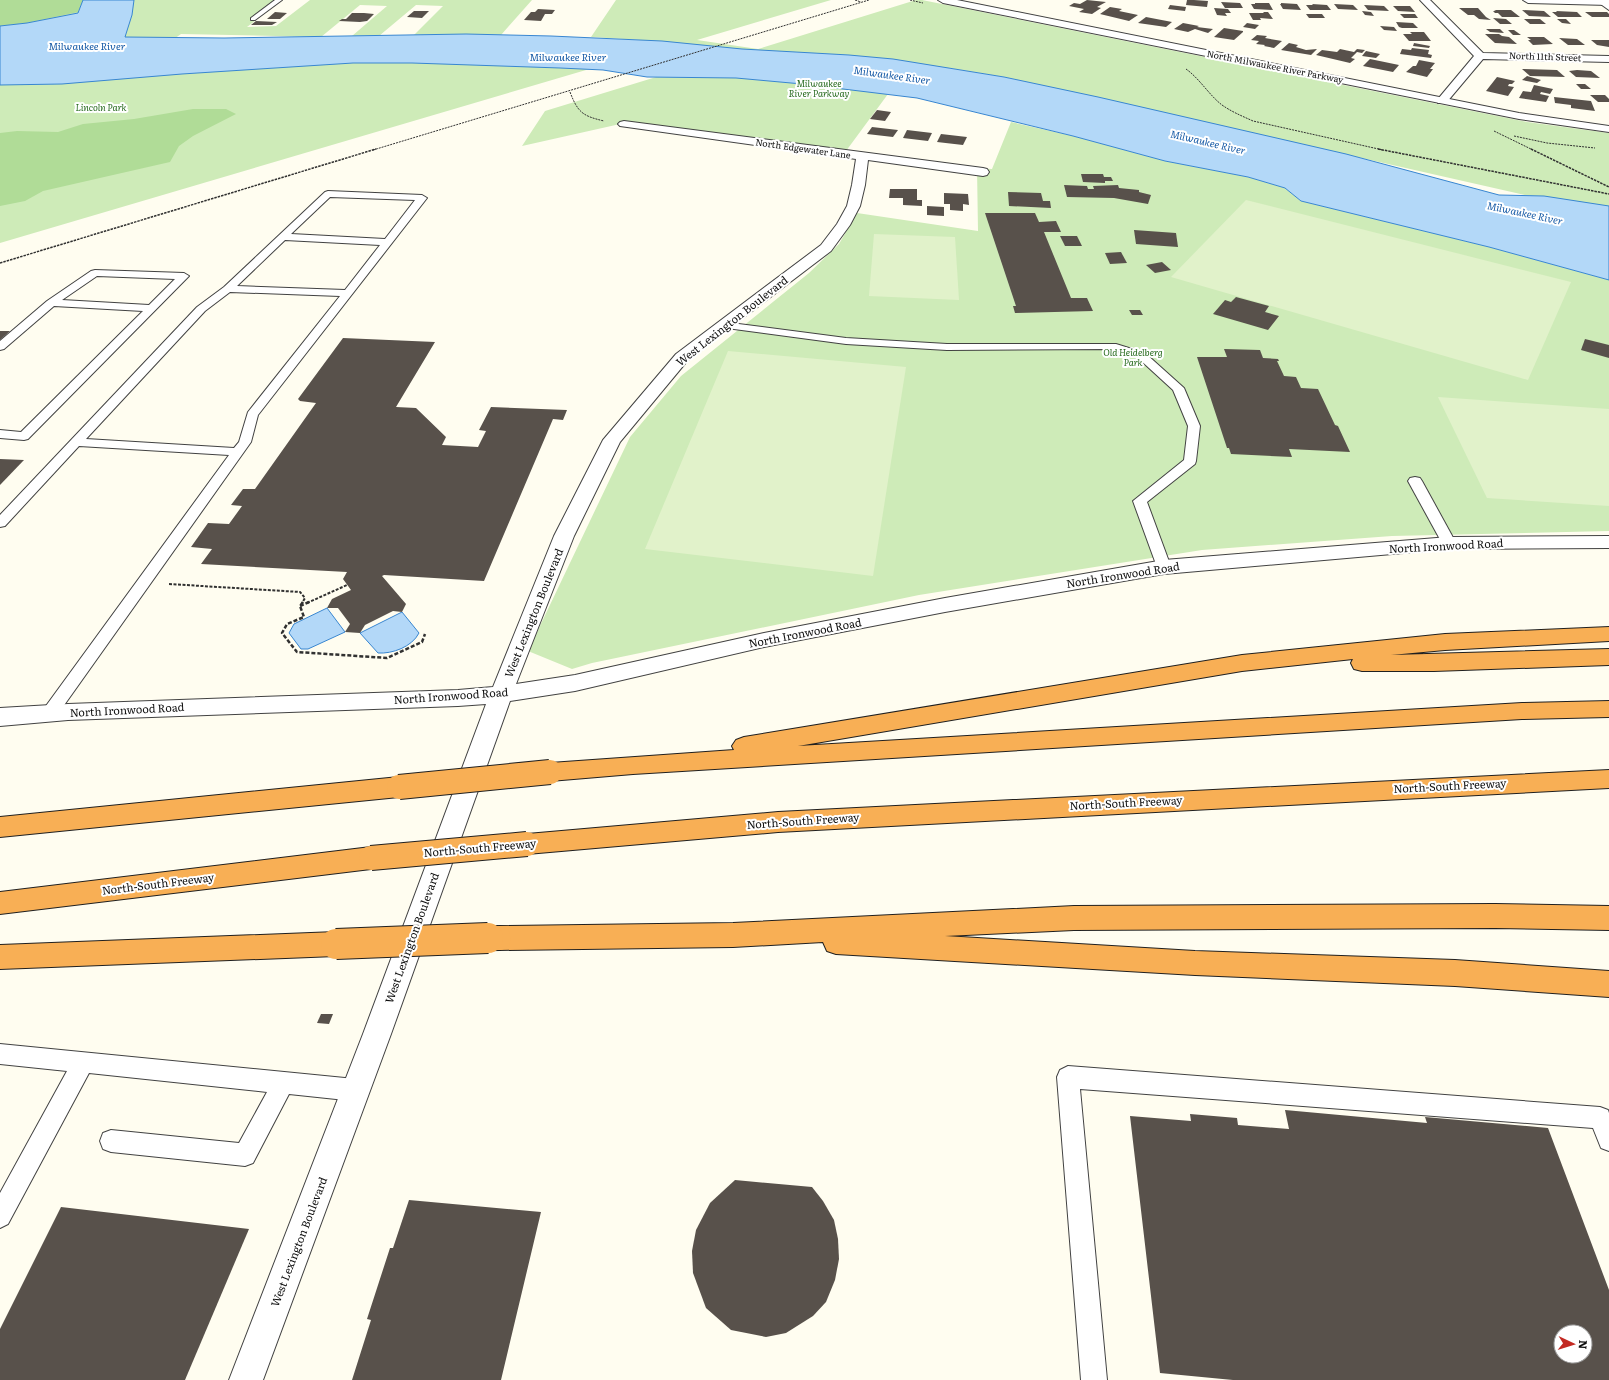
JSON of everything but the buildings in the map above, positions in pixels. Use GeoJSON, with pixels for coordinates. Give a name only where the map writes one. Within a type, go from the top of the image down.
{"type":"FeatureCollection","features":[{"type":"Feature","properties":{"kind":"highway"},"geometry":{"type":"LineString","coordinates":[[633,765],[1242,663],[1445,642],[1609,634]]}},
{"type":"Feature","properties":{"kind":"highway"},"geometry":{"type":"LineString","coordinates":[[1242,663],[1434,663],[1609,657]]}},
{"type":"Feature","properties":{"kind":"highway"},"geometry":{"type":"LineString","coordinates":[[0,827],[633,765],[1522,711],[1609,709]]}},
{"type":"Feature","properties":{"kind":"highway","name":"North-South Freeway"},"geometry":{"type":"LineString","coordinates":[[0,902],[371,858],[778,822],[1609,779]]}},
{"type":"Feature","properties":{"kind":"highway"},"geometry":{"type":"LineString","coordinates":[[0,957],[499,938],[733,934],[1074,918],[1495,916],[1609,918]]}},
{"type":"Feature","properties":{"kind":"highway"},"geometry":{"type":"LineString","coordinates":[[733,934],[1149,960],[1514,976],[1609,984]]}},
{"type":"Feature","properties":{"kind":"street","name":"North Milwaukee River Parkway"},"geometry":{"type":"LineString","coordinates":[[943,0],[1442,101],[1541,120],[1609,129]]}},
{"type":"Feature","properties":{"kind":"street"},"geometry":{"type":"LineString","coordinates":[[1425,0],[1480,56],[1442,101]]}},
{"type":"Feature","properties":{"kind":"street"},"geometry":{"type":"LineString","coordinates":[[1528,0],[1602,1]]}},
{"type":"Feature","properties":{"kind":"street","name":"North 11th Street"},"geometry":{"type":"LineString","coordinates":[[1480,56],[1609,59]]}},
{"type":"Feature","properties":{"kind":"street","name":"North Edgewater Lane"},"geometry":{"type":"LineString","coordinates":[[624,124],[983,172]]}},
{"type":"Feature","properties":{"kind":"street","name":"West Lexington Boulevard"},"geometry":{"type":"LineString","coordinates":[[246,1380],[501,694],[564,536],[612,440],[682,358],[723,325],[826,248],[848,220],[857,197],[862,157]]}},
{"type":"Feature","properties":{"kind":"street","name":"North Ironwood Road"},"geometry":{"type":"LineString","coordinates":[[0,717],[217,706],[438,699],[501,694],[575,683],[764,640],[945,605],[1164,567],[1450,543],[1609,542]]}},
{"type":"Feature","properties":{"kind":"lane"},"geometry":{"type":"LineString","coordinates":[[253,19],[279,0]]}},
{"type":"Feature","properties":{"kind":"lane"},"geometry":{"type":"LineString","coordinates":[[1602,1],[1609,8]]}},
{"type":"Feature","properties":{"kind":"lane"},"geometry":{"type":"LineString","coordinates":[[0,523],[201,309],[228,289],[328,194],[422,198],[252,415],[245,442],[49,714]]}},
{"type":"Feature","properties":{"kind":"lane"},"geometry":{"type":"LineString","coordinates":[[283,237],[388,242]]}},
{"type":"Feature","properties":{"kind":"lane"},"geometry":{"type":"LineString","coordinates":[[0,347],[51,303],[95,273],[184,276],[24,436],[0,434]]}},
{"type":"Feature","properties":{"kind":"lane"},"geometry":{"type":"LineString","coordinates":[[228,289],[348,293]]}},
{"type":"Feature","properties":{"kind":"lane"},"geometry":{"type":"LineString","coordinates":[[51,303],[152,308]]}},
{"type":"Feature","properties":{"kind":"lane"},"geometry":{"type":"LineString","coordinates":[[723,325],[846,341],[947,347],[1112,346],[1142,355],[1178,388],[1194,426],[1190,461],[1140,501],[1164,567]]}},
{"type":"Feature","properties":{"kind":"lane"},"geometry":{"type":"LineString","coordinates":[[75,442],[238,452]]}},
{"type":"Feature","properties":{"kind":"lane"},"geometry":{"type":"LineString","coordinates":[[1415,481],[1450,543]]}},
{"type":"Feature","properties":{"kind":"lane"},"geometry":{"type":"LineString","coordinates":[[0,1054],[355,1090]]}},
{"type":"Feature","properties":{"kind":"lane"},"geometry":{"type":"LineString","coordinates":[[0,1216],[83,1063]]}},
{"type":"Feature","properties":{"kind":"lane"},"geometry":{"type":"LineString","coordinates":[[1094,1380],[1068,1077],[1600,1118],[1609,1140]]}},
{"type":"Feature","properties":{"kind":"lane"},"geometry":{"type":"LineString","coordinates":[[112,1141],[245,1155],[283,1083]]}},
{"type":"Feature","properties":{"kind":"path"},"geometry":{"type":"LineString","coordinates":[[855,0],[862,2]]}},
{"type":"Feature","properties":{"kind":"path"},"geometry":{"type":"LineString","coordinates":[[0,263],[422,135],[570,92],[868,0]]}},
{"type":"Feature","properties":{"kind":"path"},"geometry":{"type":"LineString","coordinates":[[1181,66],[1194,75],[1221,104],[1235,113],[1253,121],[1342,142],[1609,194]]}},
{"type":"Feature","properties":{"kind":"path"},"geometry":{"type":"LineString","coordinates":[[570,92],[576,109],[586,117],[624,124]]}},
{"type":"Feature","properties":{"kind":"path"},"geometry":{"type":"LineString","coordinates":[[1494,131],[1609,187]]}},
{"type":"Feature","properties":{"kind":"path"},"geometry":{"type":"LineString","coordinates":[[144,582],[300,592],[305,598],[300,606]]}},
{"type":"Feature","properties":{"kind":"path"},"geometry":{"type":"LineString","coordinates":[[300,606],[348,585]]}},
{"type":"Feature","properties":{"kind":"path"},"geometry":{"type":"LineString","coordinates":[[300,606],[304,617],[288,624],[282,633],[297,652],[387,658],[422,642],[425,634]]}},
{"type":"Feature","properties":{"kind":"green space","name":"Lincoln Park"},"geometry":{"type":"Polygon","coordinates":[[[0,0],[282,0],[247,27],[276,26],[310,0],[532,0],[501,35],[414,35],[443,6],[416,5],[379,36],[352,36],[387,6],[360,5],[321,37],[181,34],[174,39],[603,65],[0,243],[0,0]]]}},
{"type":"Feature","properties":{"kind":"green space"},"geometry":{"type":"Polygon","coordinates":[[[0,0],[83,0],[78,12],[27,23],[0,26],[0,0]]]}},
{"type":"Feature","properties":{"kind":"green space","name":"Milwaukee River Parkway"},"geometry":{"type":"Polygon","coordinates":[[[616,0],[831,0],[697,40],[758,49],[916,0],[922,0],[1527,122],[1609,133],[1609,214],[1004,77],[949,68],[917,98],[888,94],[846,151],[629,122],[522,146],[545,111],[666,74],[640,40],[591,37],[616,0]]]}},
{"type":"Feature","properties":{"kind":"green space"},"geometry":{"type":"Polygon","coordinates":[[[193,109],[226,109],[236,114],[193,136],[179,146],[170,162],[43,191],[25,201],[0,206],[0,133],[17,131],[58,132],[83,124],[134,119],[193,109]]]}},
{"type":"Feature","properties":{"kind":"green space","name":"Old Heidelberg Park"},"geometry":{"type":"Polygon","coordinates":[[[1011,122],[1073,136],[1165,161],[1248,177],[1285,188],[1301,201],[1489,247],[1609,280],[1609,531],[1392,536],[1202,550],[919,595],[592,663],[572,669],[528,651],[630,437],[681,376],[809,273],[839,244],[857,213],[978,231],[977,168],[992,169],[1011,122]]]}},
{"type":"Feature","properties":{"kind":"green space"},"geometry":{"type":"Polygon","coordinates":[[[1246,200],[1571,282],[1528,380],[1171,277],[1246,200]]]}},
{"type":"Feature","properties":{"kind":"green space"},"geometry":{"type":"Polygon","coordinates":[[[874,234],[955,237],[959,300],[869,296],[874,234]]]}},
{"type":"Feature","properties":{"kind":"green space"},"geometry":{"type":"Polygon","coordinates":[[[728,351],[906,367],[873,576],[645,549],[728,351]]]}},
{"type":"Feature","properties":{"kind":"green space"},"geometry":{"type":"Polygon","coordinates":[[[1438,397],[1609,409],[1609,506],[1487,498],[1438,397]]]}},
{"type":"Feature","properties":{"kind":"water","name":"Milwaukee River"},"geometry":{"type":"Polygon","coordinates":[[[83,0],[134,0],[132,15],[125,37],[224,38],[466,34],[662,41],[742,49],[893,59],[1004,77],[1346,154],[1499,195],[1544,196],[1609,206],[1609,280],[1489,247],[1301,201],[1285,188],[1248,177],[1165,161],[1073,136],[917,98],[802,84],[736,78],[647,77],[603,70],[412,63],[353,63],[182,74],[62,84],[0,85],[0,26],[27,23],[78,13],[83,0]]]}},
{"type":"Feature","properties":{"kind":"water"},"geometry":{"type":"Polygon","coordinates":[[[327,608],[345,632],[308,649],[301,649],[289,633],[294,624],[327,608]]]}},
{"type":"Feature","properties":{"kind":"water"},"geometry":{"type":"Polygon","coordinates":[[[402,612],[419,633],[412,642],[401,649],[378,653],[360,633],[402,612]]]}}]}
